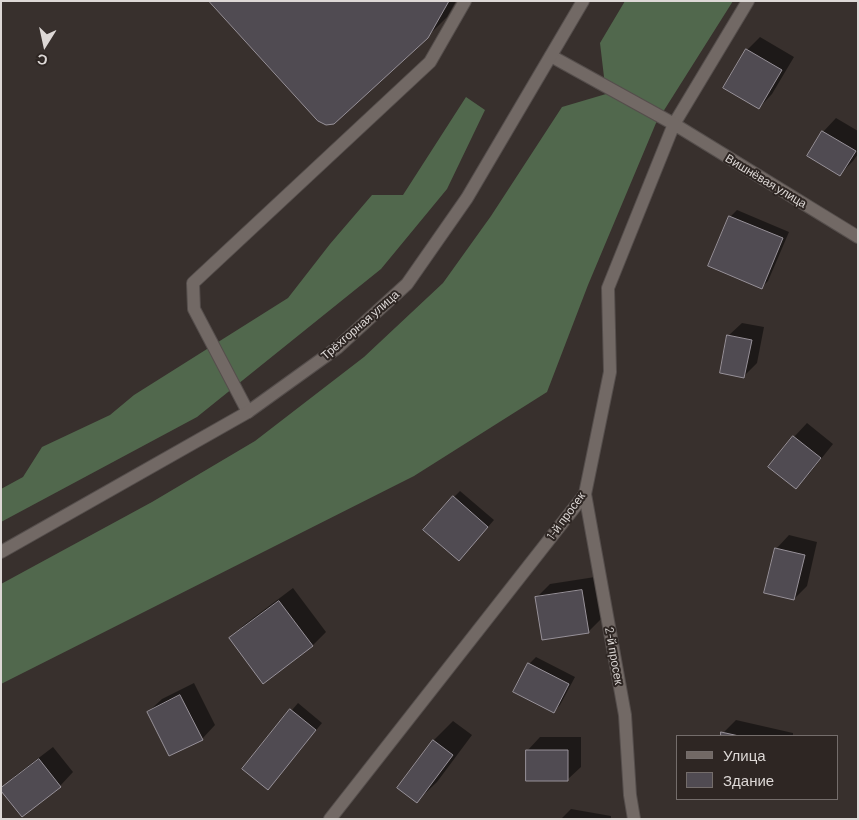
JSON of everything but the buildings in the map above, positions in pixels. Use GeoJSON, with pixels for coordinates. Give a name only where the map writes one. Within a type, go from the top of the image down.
{"type":"FeatureCollection","features":[{"type":"Feature","properties":{"kind":"street"},"geometry":{"type":"LineString","coordinates":[[248,412],[194,309],[192,283],[430,62],[465,1]]}},
{"type":"Feature","properties":{"kind":"street","name":"Трёхгорная улица"},"geometry":{"type":"LineString","coordinates":[[1,552],[248,412],[337,348],[407,284],[467,198],[583,1]]}},
{"type":"Feature","properties":{"kind":"street","name":"1-й просек"},"geometry":{"type":"LineString","coordinates":[[330,819],[584,494],[610,372],[608,288],[674,124],[748,1]]}},
{"type":"Feature","properties":{"kind":"street","name":"Вишнёвая улица"},"geometry":{"type":"LineString","coordinates":[[551,56],[674,124],[858,237]]}},
{"type":"Feature","properties":{"kind":"street","name":"2-й просек"},"geometry":{"type":"LineString","coordinates":[[584,494],[625,715],[630,795],[634,819]]}},
{"type":"Feature","properties":{"kind":"green space"},"geometry":{"type":"Polygon","coordinates":[[[625,1],[733,1],[656,123],[588,285],[547,392],[414,476],[1,684],[1,584],[152,502],[255,441],[364,357],[443,283],[491,216],[562,107],[606,94],[600,43],[625,1]]]}},
{"type":"Feature","properties":{"kind":"green space"},"geometry":{"type":"Polygon","coordinates":[[[466,97],[485,110],[447,189],[381,269],[197,417],[1,522],[1,489],[23,477],[42,447],[110,415],[134,395],[288,298],[330,244],[372,195],[403,195],[466,97]]]}}]}
